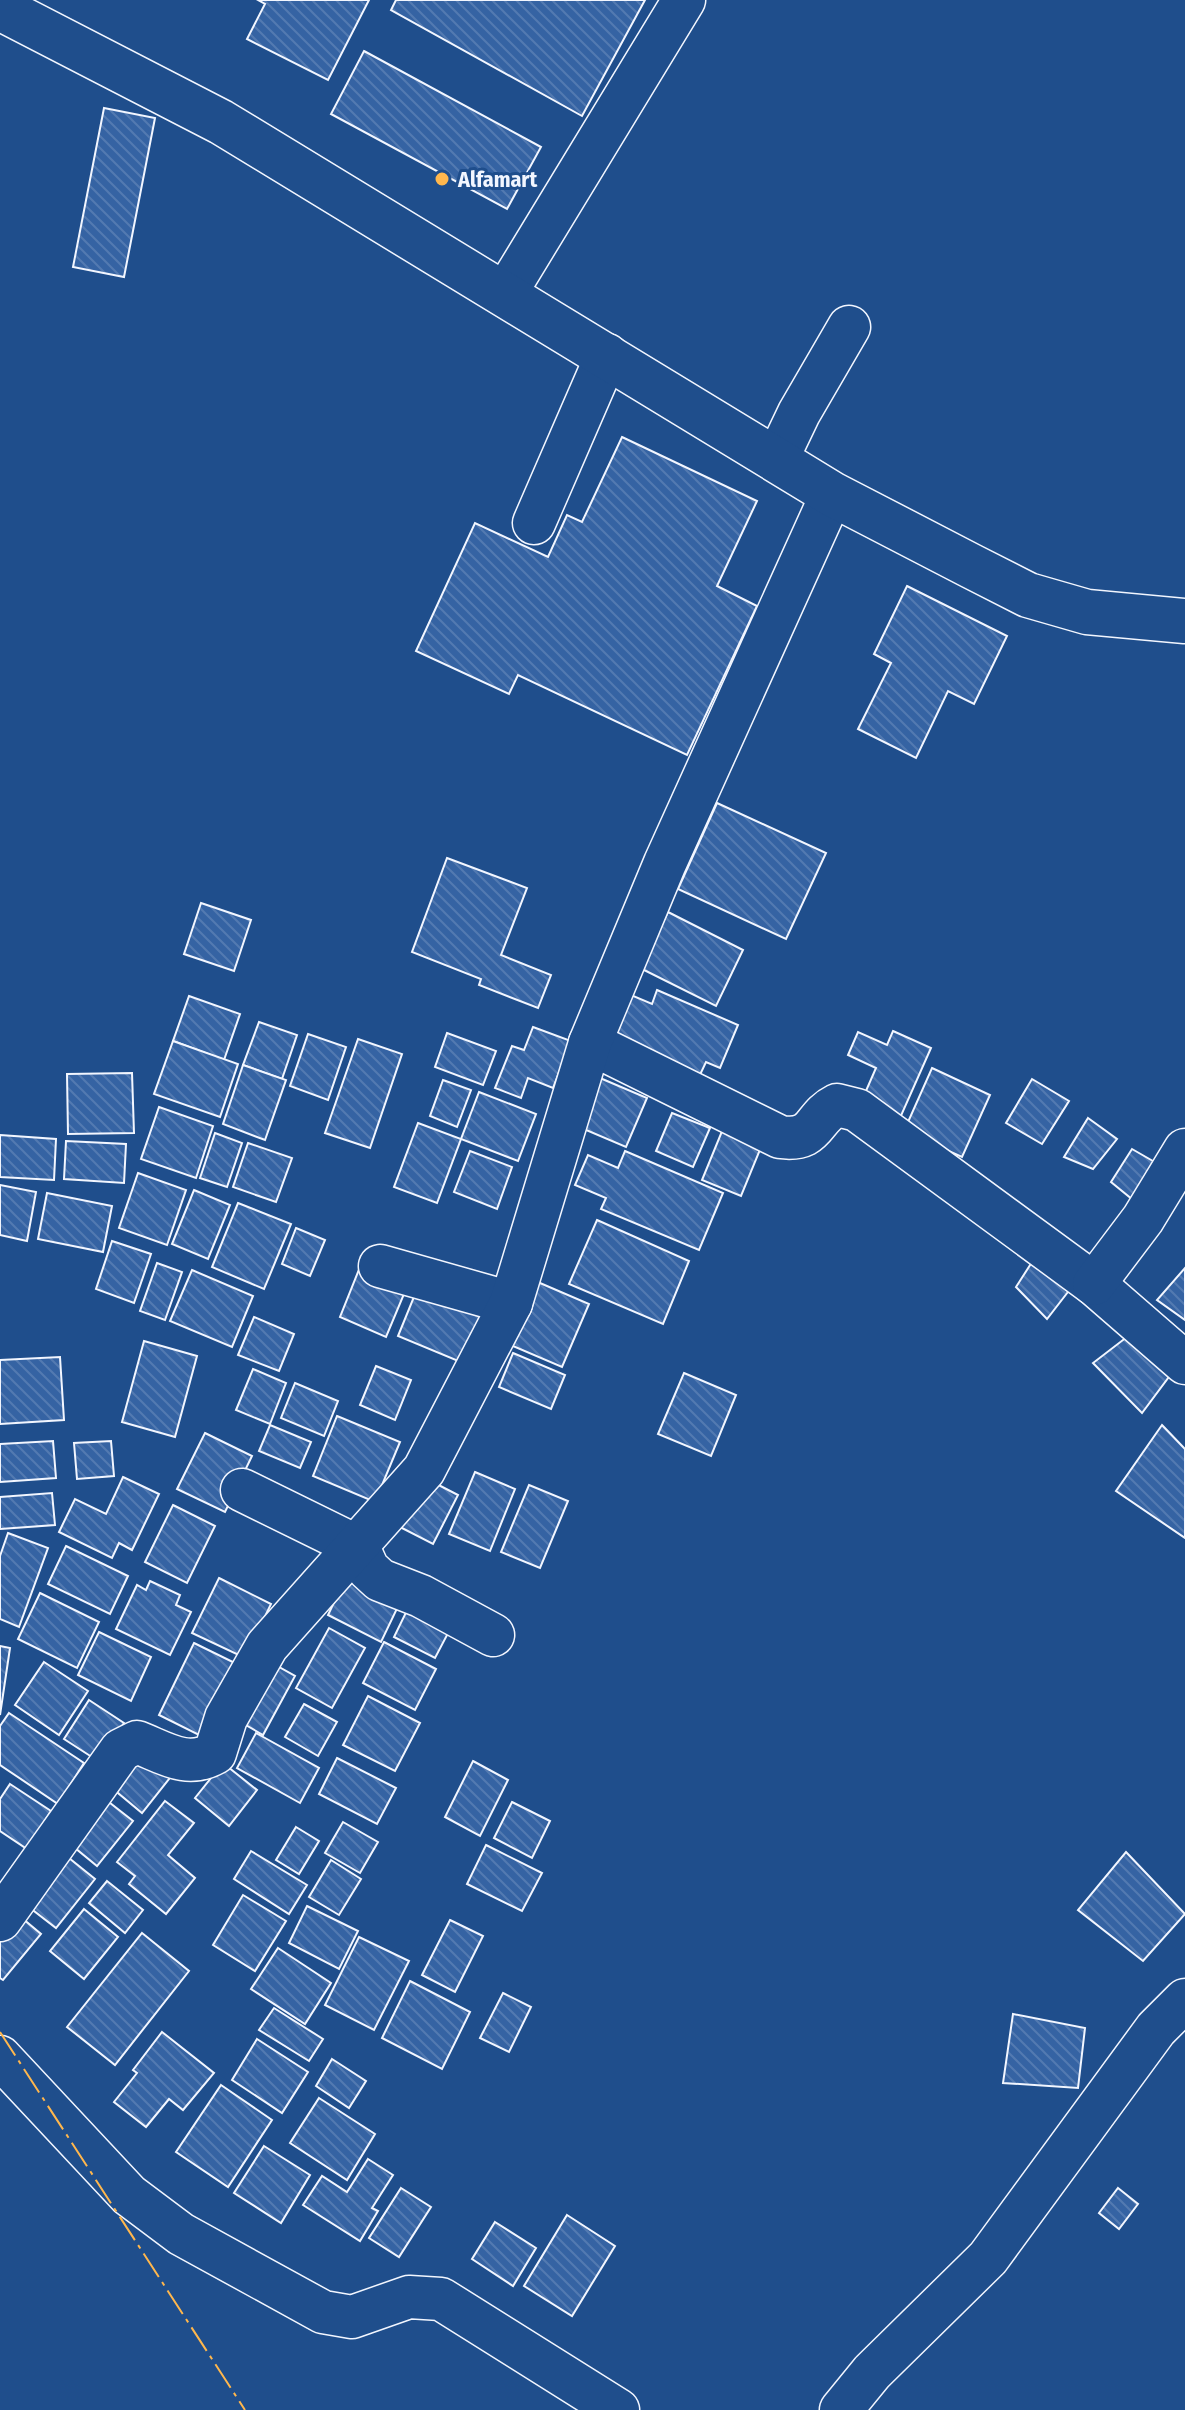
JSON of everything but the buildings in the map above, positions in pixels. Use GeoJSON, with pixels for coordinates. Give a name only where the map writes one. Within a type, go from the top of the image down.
{"type":"FeatureCollection","features":[{"type":"Feature","properties":{"kind":"main road"},"geometry":{"type":"LineString","coordinates":[[0,8],[221,122],[832,494],[1028,595],[1087,612],[1185,621]]}},
{"type":"Feature","properties":{"kind":"street"},"geometry":{"type":"LineString","coordinates":[[505,294],[684,0]]}},
{"type":"Feature","properties":{"kind":"street"},"geometry":{"type":"LineString","coordinates":[[777,459],[799,413],[849,327]]}},
{"type":"Feature","properties":{"kind":"street"},"geometry":{"type":"LineString","coordinates":[[534,523],[607,355]]}},
{"type":"Feature","properties":{"kind":"street"},"geometry":{"type":"LineString","coordinates":[[0,1920],[121,1750],[137,1742],[189,1762],[215,1753],[226,1718],[267,1646],[424,1470],[511,1303],[590,1043],[665,863],[832,494]]}},
{"type":"Feature","properties":{"kind":"street"},"geometry":{"type":"LineString","coordinates":[[590,1043],[780,1137],[794,1139],[809,1134],[829,1109],[837,1105],[857,1110],[1094,1284],[1185,1363]]}},
{"type":"Feature","properties":{"kind":"street"},"geometry":{"type":"LineString","coordinates":[[1094,1284],[1143,1219],[1185,1150]]}},
{"type":"Feature","properties":{"kind":"street"},"geometry":{"type":"LineString","coordinates":[[380,1266],[511,1303]]}},
{"type":"Feature","properties":{"kind":"street"},"geometry":{"type":"LineString","coordinates":[[242,1490],[358,1547],[368,1569],[380,1580],[421,1596],[493,1635]]}},
{"type":"Feature","properties":{"kind":"street"},"geometry":{"type":"LineString","coordinates":[[841,2410],[872,2372],[988,2258],[1156,2029],[1185,2000]]}},
{"type":"Feature","properties":{"kind":"street"},"geometry":{"type":"LineString","coordinates":[[0,2057],[129,2195],[181,2234],[323,2312],[352,2317],[409,2297],[441,2299],[618,2410]]}},
{"type":"Feature","properties":{"kind":"power"},"geometry":{"type":"LineString","coordinates":[[0,2032],[245,2410]]}},
{"type":"Feature","properties":{"kind":"place","name":"Alfamart"},"geometry":{"type":"Point","coordinates":[442,179]}}]}
